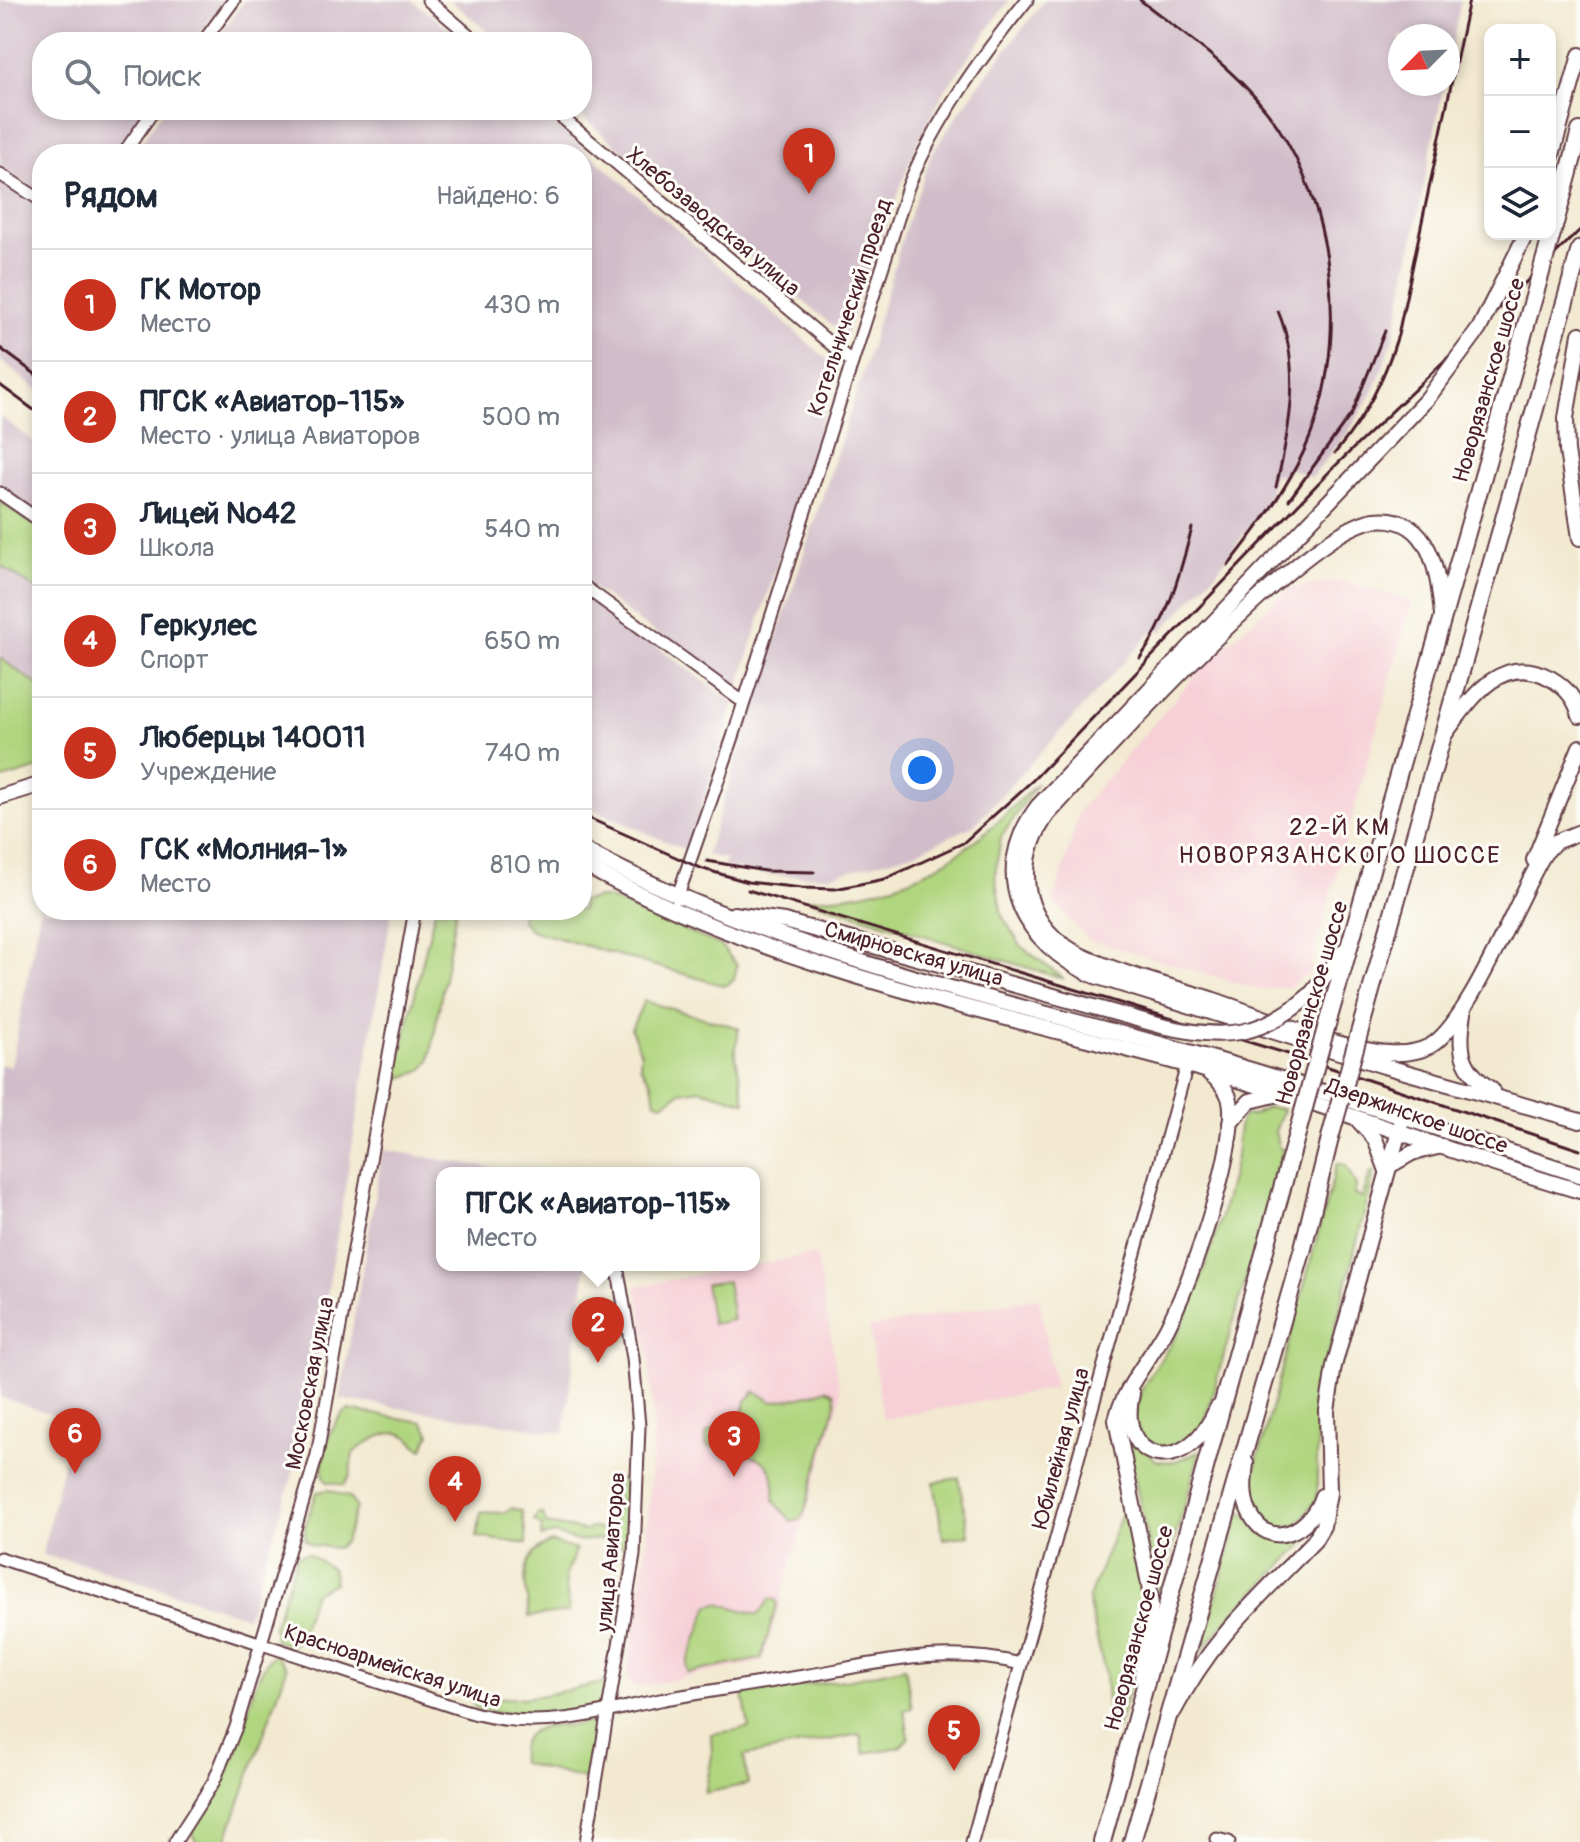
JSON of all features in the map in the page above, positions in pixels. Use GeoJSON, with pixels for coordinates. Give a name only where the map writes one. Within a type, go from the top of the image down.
{"type":"FeatureCollection","features":[{"type":"Feature","properties":{"kind":"highway","name":"Новорязанское шоссе"},"geometry":{"type":"LineString","coordinates":[[1102,1842],[1326,1028],[1580,131]]}},
{"type":"Feature","properties":{"kind":"highway"},"geometry":{"type":"LineString","coordinates":[[1132,1842],[1303,1248],[1358,1037],[1580,249]]}},
{"type":"Feature","properties":{"kind":"main road"},"geometry":{"type":"LineString","coordinates":[[1556,141],[1580,55]]}},
{"type":"Feature","properties":{"kind":"main road"},"geometry":{"type":"LineString","coordinates":[[1523,240],[1485,319],[1427,399],[1038,806],[1024,825],[1015,848],[1015,888],[1030,927],[1040,940],[1054,955],[1095,976],[1384,1066],[1580,1121]]}},
{"type":"Feature","properties":{"kind":"main road"},"geometry":{"type":"LineString","coordinates":[[1580,334],[1566,418],[1567,451],[1580,538]]}},
{"type":"Feature","properties":{"kind":"main road"},"geometry":{"type":"LineString","coordinates":[[1442,624],[1433,555],[1408,527],[1384,520],[1353,527],[1256,601],[1106,750],[1035,832],[1028,851],[1028,886],[1031,901],[1049,932],[1079,955],[1359,1047],[1404,1053],[1430,1045],[1449,1029],[1466,1005],[1524,886],[1580,747]]}},
{"type":"Feature","properties":{"kind":"main road"},"geometry":{"type":"LineString","coordinates":[[1442,737],[1480,688],[1493,678],[1519,670],[1536,672],[1558,683],[1571,695],[1580,716]]}},
{"type":"Feature","properties":{"kind":"main road"},"geometry":{"type":"LineString","coordinates":[[0,797],[32,787]]}},
{"type":"Feature","properties":{"kind":"main road"},"geometry":{"type":"LineString","coordinates":[[1524,886],[1555,842],[1580,832]]}},
{"type":"Feature","properties":{"kind":"main road","name":"Смирновская улица"},"geometry":{"type":"LineString","coordinates":[[592,854],[677,898],[776,936],[1243,1074]]}},
{"type":"Feature","properties":{"kind":"main road","name":"Смирновская улица"},"geometry":{"type":"LineString","coordinates":[[592,869],[660,905],[772,948],[939,998],[1206,1071],[1243,1074]]}},
{"type":"Feature","properties":{"kind":"main road"},"geometry":{"type":"LineString","coordinates":[[706,910],[784,921],[1073,1003],[1187,1032],[1228,1035],[1275,1021],[1311,994],[1353,939]]}},
{"type":"Feature","properties":{"kind":"main road"},"geometry":{"type":"LineString","coordinates":[[1466,1005],[1459,1038],[1462,1059],[1473,1076],[1503,1097]]}},
{"type":"Feature","properties":{"kind":"main road"},"geometry":{"type":"LineString","coordinates":[[1141,1697],[1151,1606],[1116,1420],[1167,1329],[1189,1277],[1222,1170],[1230,1123],[1228,1096],[1217,1079],[1206,1071]]}},
{"type":"Feature","properties":{"kind":"main road","name":"Дзержинское шоссе"},"geometry":{"type":"LineString","coordinates":[[1243,1074],[1281,1094],[1354,1116],[1401,1123],[1442,1146],[1580,1191]]}},
{"type":"Feature","properties":{"kind":"main road","name":"Дзержинское шоссе"},"geometry":{"type":"LineString","coordinates":[[1243,1074],[1580,1175]]}},
{"type":"Feature","properties":{"kind":"main road"},"geometry":{"type":"LineString","coordinates":[[1230,1123],[1250,1101],[1281,1094]]}},
{"type":"Feature","properties":{"kind":"main road"},"geometry":{"type":"LineString","coordinates":[[1354,1116],[1375,1139],[1386,1168]]}},
{"type":"Feature","properties":{"kind":"main road"},"geometry":{"type":"LineString","coordinates":[[1157,1751],[1187,1686],[1216,1641],[1234,1619],[1314,1541],[1323,1526],[1329,1493],[1327,1411],[1334,1366],[1386,1168],[1401,1123]]}},
{"type":"Feature","properties":{"kind":"main road"},"geometry":{"type":"LineString","coordinates":[[1386,1168],[1412,1153],[1442,1146]]}},
{"type":"Feature","properties":{"kind":"main road"},"geometry":{"type":"LineString","coordinates":[[1135,1382],[1129,1417],[1135,1437],[1149,1450],[1173,1455],[1190,1447],[1205,1432],[1233,1373]]}},
{"type":"Feature","properties":{"kind":"main road"},"geometry":{"type":"LineString","coordinates":[[1248,1435],[1245,1497],[1254,1521],[1271,1532],[1298,1530],[1315,1515],[1328,1468]]}},
{"type":"Feature","properties":{"kind":"street"},"geometry":{"type":"LineString","coordinates":[[210,32],[234,0]]}},
{"type":"Feature","properties":{"kind":"street"},"geometry":{"type":"LineString","coordinates":[[428,0],[465,32]]}},
{"type":"Feature","properties":{"kind":"street","name":"Котельнический проезд"},"geometry":{"type":"LineString","coordinates":[[677,898],[851,361],[921,157],[978,65],[1027,0]]}},
{"type":"Feature","properties":{"kind":"street"},"geometry":{"type":"LineString","coordinates":[[130,144],[147,120]]}},
{"type":"Feature","properties":{"kind":"street","name":"Хлебозаводская улица"},"geometry":{"type":"LineString","coordinates":[[565,120],[851,361]]}},
{"type":"Feature","properties":{"kind":"street"},"geometry":{"type":"LineString","coordinates":[[0,174],[32,195]]}},
{"type":"Feature","properties":{"kind":"street"},"geometry":{"type":"LineString","coordinates":[[0,493],[32,515]]}},
{"type":"Feature","properties":{"kind":"street"},"geometry":{"type":"LineString","coordinates":[[592,592],[739,699]]}},
{"type":"Feature","properties":{"kind":"street","name":"Котельнический проезд"},"geometry":{"type":"LineString","coordinates":[[713,791],[739,699],[759,651]]}},
{"type":"Feature","properties":{"kind":"street","name":"Московская улица"},"geometry":{"type":"LineString","coordinates":[[175,1842],[214,1781],[236,1727],[317,1455],[413,920]]}},
{"type":"Feature","properties":{"kind":"street","name":"Юбилейная улица"},"geometry":{"type":"LineString","coordinates":[[972,1842],[1187,1065]]}},
{"type":"Feature","properties":{"kind":"street","name":"улица Авиаторов"},"geometry":{"type":"LineString","coordinates":[[586,1842],[634,1555],[638,1468],[633,1358],[618,1271]]}},
{"type":"Feature","properties":{"kind":"street","name":"Красноармейская улица"},"geometry":{"type":"LineString","coordinates":[[0,1558],[500,1721],[540,1723],[931,1654],[975,1655],[1021,1664]]}},
{"type":"Feature","properties":{"kind":"shaded area"},"geometry":{"type":"Polygon","coordinates":[[[0,0],[224,0],[201,32],[32,32],[32,120],[139,120],[122,144],[32,144],[32,188],[0,167],[0,0]]]}},
{"type":"Feature","properties":{"kind":"shaded area"},"geometry":{"type":"Polygon","coordinates":[[[245,0],[411,0],[453,32],[221,32],[245,0]]]}},
{"type":"Feature","properties":{"kind":"shaded area"},"geometry":{"type":"Polygon","coordinates":[[[450,0],[1009,0],[944,92],[915,148],[845,336],[586,120],[592,120],[592,32],[488,32],[450,0]]]}},
{"type":"Feature","properties":{"kind":"shaded area"},"geometry":{"type":"Polygon","coordinates":[[[1045,0],[1461,0],[1456,24],[1388,24],[1388,96],[1442,96],[1394,336],[1375,389],[1347,434],[1311,478],[1289,468],[1284,477],[1275,474],[1264,506],[1214,575],[1162,631],[1154,630],[973,826],[914,853],[828,876],[769,875],[724,867],[726,859],[706,855],[865,366],[905,229],[932,153],[977,87],[1045,0]]]}},
{"type":"Feature","properties":{"kind":"shaded area"},"geometry":{"type":"Polygon","coordinates":[[[157,120],[551,120],[578,144],[139,144],[157,120]]]}},
{"type":"Feature","properties":{"kind":"shaded area"},"geometry":{"type":"Polygon","coordinates":[[[592,156],[838,369],[737,692],[592,587],[592,156]]]}},
{"type":"Feature","properties":{"kind":"shaded area"},"geometry":{"type":"Polygon","coordinates":[[[0,182],[32,203],[32,386],[0,360],[0,182]]]}},
{"type":"Feature","properties":{"kind":"shaded area"},"geometry":{"type":"Polygon","coordinates":[[[0,416],[32,440],[32,509],[0,485],[0,416]]]}},
{"type":"Feature","properties":{"kind":"shaded area"},"geometry":{"type":"Polygon","coordinates":[[[0,565],[32,586],[32,681],[0,658],[0,565]]]}},
{"type":"Feature","properties":{"kind":"shaded area"},"geometry":{"type":"Polygon","coordinates":[[[1340,581],[1412,601],[1309,973],[1291,986],[1261,990],[1089,940],[1054,902],[1080,809],[1208,661],[1289,589],[1340,581]]]}},
{"type":"Feature","properties":{"kind":"shaded area"},"geometry":{"type":"Polygon","coordinates":[[[592,599],[734,703],[688,851],[592,808],[592,599]]]}},
{"type":"Feature","properties":{"kind":"shaded area"},"geometry":{"type":"Polygon","coordinates":[[[38,920],[390,920],[301,1448],[247,1617],[89,1565],[42,1555],[73,1421],[0,1397],[0,1065],[11,1066],[38,920]]]}},
{"type":"Feature","properties":{"kind":"shaded area"},"geometry":{"type":"Polygon","coordinates":[[[383,1150],[486,1167],[436,1167],[436,1271],[585,1271],[564,1433],[340,1399],[383,1150]]]}},
{"type":"Feature","properties":{"kind":"shaded area"},"geometry":{"type":"Polygon","coordinates":[[[816,1254],[841,1395],[762,1662],[638,1687],[626,1680],[645,1555],[654,1423],[649,1356],[636,1286],[720,1271],[760,1271],[760,1264],[816,1254]]]}},
{"type":"Feature","properties":{"kind":"shaded area"},"geometry":{"type":"Polygon","coordinates":[[[1039,1297],[1055,1388],[883,1419],[869,1328],[1039,1297]]]}},
{"type":"Feature","properties":{"kind":"green space"},"geometry":{"type":"Polygon","coordinates":[[[0,502],[32,523],[32,586],[0,565],[0,502]]]}},
{"type":"Feature","properties":{"kind":"green space"},"geometry":{"type":"Polygon","coordinates":[[[0,658],[32,681],[32,770],[0,780],[0,658]]]}},
{"type":"Feature","properties":{"kind":"green space"},"geometry":{"type":"Polygon","coordinates":[[[1037,783],[1001,837],[995,875],[1002,916],[1021,946],[1064,979],[807,899],[878,889],[935,868],[985,832],[1037,783]]]}},
{"type":"Feature","properties":{"kind":"green space"},"geometry":{"type":"Polygon","coordinates":[[[592,899],[609,899],[720,945],[737,965],[734,980],[725,986],[531,930],[521,920],[592,920],[592,899]]]}},
{"type":"Feature","properties":{"kind":"green space"},"geometry":{"type":"Polygon","coordinates":[[[433,920],[454,920],[430,1060],[422,1070],[401,1078],[396,1073],[433,920]]]}},
{"type":"Feature","properties":{"kind":"green space"},"geometry":{"type":"Polygon","coordinates":[[[644,1001],[739,1028],[735,1053],[745,1102],[701,1089],[681,1092],[663,1104],[656,1102],[652,1083],[640,1066],[641,1053],[631,1029],[644,1001]]]}},
{"type":"Feature","properties":{"kind":"green space"},"geometry":{"type":"Polygon","coordinates":[[[1268,1107],[1283,1109],[1275,1132],[1279,1148],[1283,1149],[1204,1424],[1185,1446],[1152,1444],[1145,1441],[1137,1428],[1136,1406],[1140,1394],[1182,1325],[1198,1286],[1230,1183],[1241,1120],[1245,1115],[1251,1116],[1268,1107]]]}},
{"type":"Feature","properties":{"kind":"green space"},"geometry":{"type":"Polygon","coordinates":[[[1337,1163],[1346,1165],[1356,1186],[1354,1195],[1362,1198],[1371,1172],[1375,1171],[1326,1363],[1317,1416],[1317,1498],[1297,1525],[1276,1528],[1255,1511],[1252,1480],[1337,1163]]]}},
{"type":"Feature","properties":{"kind":"green space"},"geometry":{"type":"Polygon","coordinates":[[[727,1281],[733,1320],[712,1324],[705,1284],[727,1281]]]}},
{"type":"Feature","properties":{"kind":"green space"},"geometry":{"type":"Polygon","coordinates":[[[826,1389],[834,1393],[836,1403],[804,1513],[800,1519],[791,1521],[774,1501],[773,1478],[766,1464],[727,1448],[706,1446],[706,1433],[720,1426],[739,1428],[746,1401],[755,1391],[773,1402],[826,1389]]]}},
{"type":"Feature","properties":{"kind":"green space"},"geometry":{"type":"Polygon","coordinates":[[[348,1410],[423,1422],[430,1434],[423,1449],[402,1434],[379,1437],[353,1453],[350,1476],[344,1485],[327,1482],[322,1465],[326,1443],[336,1423],[348,1410]]]}},
{"type":"Feature","properties":{"kind":"green space"},"geometry":{"type":"Polygon","coordinates":[[[1126,1433],[1157,1461],[1173,1462],[1200,1452],[1158,1596],[1126,1433]]]}},
{"type":"Feature","properties":{"kind":"green space"},"geometry":{"type":"Polygon","coordinates":[[[624,1478],[631,1507],[627,1546],[601,1539],[577,1541],[555,1534],[541,1537],[542,1526],[534,1521],[538,1514],[543,1514],[546,1524],[585,1531],[591,1528],[613,1531],[619,1479],[624,1478]]]}},
{"type":"Feature","properties":{"kind":"green space"},"geometry":{"type":"Polygon","coordinates":[[[959,1478],[969,1535],[943,1539],[934,1482],[959,1478]]]}},
{"type":"Feature","properties":{"kind":"green space"},"geometry":{"type":"Polygon","coordinates":[[[329,1490],[349,1497],[356,1507],[345,1542],[337,1548],[312,1545],[305,1540],[305,1526],[317,1492],[329,1490]]]}},
{"type":"Feature","properties":{"kind":"green space"},"geometry":{"type":"Polygon","coordinates":[[[1125,1506],[1128,1506],[1146,1608],[1139,1656],[1117,1728],[1107,1708],[1105,1673],[1088,1600],[1125,1506]]]}},
{"type":"Feature","properties":{"kind":"green space"},"geometry":{"type":"Polygon","coordinates":[[[511,1508],[522,1511],[527,1544],[477,1537],[481,1512],[504,1513],[511,1508]]]}},
{"type":"Feature","properties":{"kind":"green space"},"geometry":{"type":"Polygon","coordinates":[[[1240,1511],[1279,1540],[1305,1535],[1318,1522],[1311,1537],[1230,1616],[1201,1652],[1240,1511]]]}},
{"type":"Feature","properties":{"kind":"green space"},"geometry":{"type":"Polygon","coordinates":[[[551,1542],[576,1550],[565,1576],[569,1612],[529,1617],[525,1583],[528,1564],[532,1555],[551,1542]]]}},
{"type":"Feature","properties":{"kind":"green space"},"geometry":{"type":"Polygon","coordinates":[[[307,1553],[332,1569],[335,1583],[314,1593],[298,1639],[291,1646],[275,1641],[274,1626],[297,1556],[307,1553]]]}},
{"type":"Feature","properties":{"kind":"green space"},"geometry":{"type":"Polygon","coordinates":[[[770,1599],[776,1600],[777,1604],[761,1659],[688,1673],[687,1664],[709,1605],[719,1603],[758,1615],[770,1599]]]}},
{"type":"Feature","properties":{"kind":"green space"},"geometry":{"type":"Polygon","coordinates":[[[275,1654],[287,1668],[226,1842],[196,1842],[192,1833],[232,1763],[261,1672],[275,1654]]]}},
{"type":"Feature","properties":{"kind":"green space"},"geometry":{"type":"Polygon","coordinates":[[[905,1667],[912,1708],[904,1710],[909,1737],[900,1747],[864,1753],[860,1734],[744,1756],[748,1784],[705,1793],[712,1756],[711,1734],[749,1728],[743,1694],[851,1679],[905,1667]]]}},
{"type":"Feature","properties":{"kind":"green space"},"geometry":{"type":"Polygon","coordinates":[[[608,1682],[605,1701],[601,1705],[569,1712],[509,1714],[477,1709],[471,1701],[480,1694],[528,1697],[608,1682]]]}},
{"type":"Feature","properties":{"kind":"green space"},"geometry":{"type":"Polygon","coordinates":[[[591,1722],[599,1726],[600,1748],[595,1769],[588,1780],[521,1763],[521,1748],[532,1731],[591,1722]]]}},
{"type":"Feature","properties":{"kind":"railway"},"geometry":{"type":"LineString","coordinates":[[1140,0],[1232,74],[1278,127],[1297,160],[1311,195],[1322,232],[1328,270],[1330,346],[1316,420],[1290,478],[1228,566]]}},
{"type":"Feature","properties":{"kind":"railway"},"geometry":{"type":"LineString","coordinates":[[1335,453],[1373,397],[1398,335],[1469,0]]}},
{"type":"Feature","properties":{"kind":"railway"},"geometry":{"type":"LineString","coordinates":[[592,819],[700,868],[748,882],[802,888],[835,889],[885,879],[963,843],[1033,780],[1332,469],[1580,230]]}},
{"type":"Feature","properties":{"kind":"railway"},"geometry":{"type":"LineString","coordinates":[[1276,487],[1286,443],[1292,376],[1290,354],[1278,311]]}},
{"type":"Feature","properties":{"kind":"railway"},"geometry":{"type":"LineString","coordinates":[[1289,500],[1352,413],[1385,331]]}},
{"type":"Feature","properties":{"kind":"railway"},"geometry":{"type":"LineString","coordinates":[[0,348],[32,372]]}},
{"type":"Feature","properties":{"kind":"railway"},"geometry":{"type":"LineString","coordinates":[[0,385],[32,409]]}},
{"type":"Feature","properties":{"kind":"railway"},"geometry":{"type":"LineString","coordinates":[[1140,658],[1166,612],[1192,528]]}},
{"type":"Feature","properties":{"kind":"railway"},"geometry":{"type":"LineString","coordinates":[[707,861],[765,871],[814,872]]}},
{"type":"Feature","properties":{"kind":"railway"},"geometry":{"type":"LineString","coordinates":[[748,890],[1298,1057],[1580,1150]]}},
{"type":"Feature","properties":{"kind":"place","name":"ГК Мотор"},"geometry":{"type":"Point","coordinates":[809,194]}},
{"type":"Feature","properties":{"kind":"place","name":"ПГСК «Авиатор-115»"},"geometry":{"type":"Point","coordinates":[598,1363]}},
{"type":"Feature","properties":{"kind":"place","name":"ГСК «Молния-1»"},"geometry":{"type":"Point","coordinates":[75,1474]}},
{"type":"Feature","properties":{"kind":"place","name":"Лицей №42"},"geometry":{"type":"Point","coordinates":[734,1477]}},
{"type":"Feature","properties":{"kind":"place","name":"Геркулес"},"geometry":{"type":"Point","coordinates":[455,1522]}},
{"type":"Feature","properties":{"kind":"place","name":"Люберцы 140011"},"geometry":{"type":"Point","coordinates":[954,1771]}},
{"type":"Feature","properties":{"kind":"district","name":"22-Й КМ НОВОРЯЗАНСКОГО ШОССЕ"},"geometry":{"type":"Point","coordinates":[1340,841]}}]}
